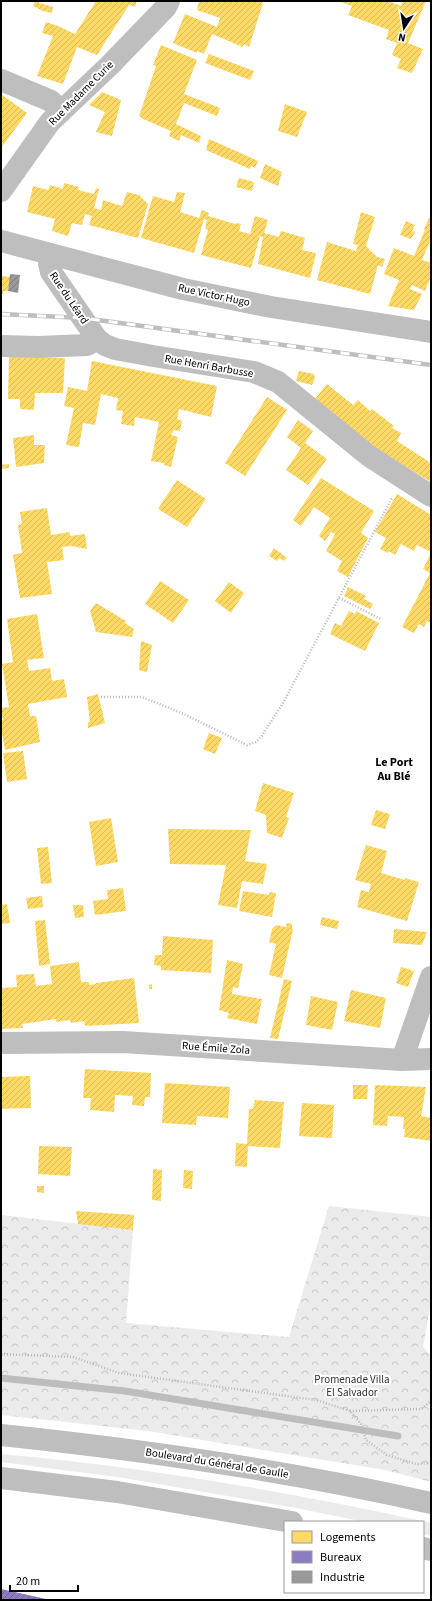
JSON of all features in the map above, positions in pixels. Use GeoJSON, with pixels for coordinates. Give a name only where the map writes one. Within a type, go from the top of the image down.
{"type":"FeatureCollection","features":[{"type":"Feature","properties":{"kind":"street","name":"Rue Madame Curie"},"geometry":{"type":"LineString","coordinates":[[1,191],[50,122],[110,65],[166,7],[169,1]]}},
{"type":"Feature","properties":{"kind":"street"},"geometry":{"type":"LineString","coordinates":[[1,80],[51,100],[61,112]]}},
{"type":"Feature","properties":{"kind":"street","name":"Rue Victor Hugo"},"geometry":{"type":"LineString","coordinates":[[1,241],[184,289],[271,307],[431,332]]}},
{"type":"Feature","properties":{"kind":"street","name":"Rue du Léard"},"geometry":{"type":"LineString","coordinates":[[51,254],[49,263],[51,272],[97,339]]}},
{"type":"Feature","properties":{"kind":"street"},"geometry":{"type":"LineString","coordinates":[[1,346],[38,347],[87,345],[97,339]]}},
{"type":"Feature","properties":{"kind":"street","name":"Rue Henri Barbusse"},"geometry":{"type":"LineString","coordinates":[[97,339],[105,345],[115,349],[254,372],[278,382],[369,456],[431,496]]}},
{"type":"Feature","properties":{"kind":"street"},"geometry":{"type":"LineString","coordinates":[[402,1060],[431,977]]}},
{"type":"Feature","properties":{"kind":"street","name":"Rue Émile Zola"},"geometry":{"type":"LineString","coordinates":[[1,1043],[122,1042],[402,1060],[431,1059]]}},
{"type":"Feature","properties":{"kind":"street","name":"Boulevard du Général de Gaulle"},"geometry":{"type":"LineString","coordinates":[[1,1435],[131,1450],[282,1473],[374,1490],[431,1503]]}},
{"type":"Feature","properties":{"kind":"street"},"geometry":{"type":"LineString","coordinates":[[1,1478],[117,1492],[286,1521]]}},
{"type":"Feature","properties":{"kind":"path"},"geometry":{"type":"LineString","coordinates":[[101,697],[142,697],[184,714],[247,745],[256,742],[283,703],[401,478]]}},
{"type":"Feature","properties":{"kind":"path"},"geometry":{"type":"LineString","coordinates":[[339,598],[381,619]]}},
{"type":"Feature","properties":{"kind":"path"},"geometry":{"type":"LineString","coordinates":[[1,1354],[73,1357],[119,1373],[316,1400],[350,1411],[421,1409],[431,1401]]}},
{"type":"Feature","properties":{"kind":"path"},"geometry":{"type":"LineString","coordinates":[[350,1411],[361,1424],[366,1440],[387,1455],[416,1464],[431,1463]]}},
{"type":"Feature","properties":{"kind":"green space","name":"Promenade Villa El Salvador"},"geometry":{"type":"Polygon","coordinates":[[[329,1206],[431,1217],[431,1303],[423,1347],[431,1356],[431,1482],[385,1470],[148,1431],[1,1415],[1,1215],[133,1230],[126,1323],[289,1337],[329,1206]]]}},
{"type":"Feature","properties":{"kind":"green space"},"geometry":{"type":"Polygon","coordinates":[[[1,1454],[55,1459],[163,1473],[271,1491],[421,1521],[360,1521],[301,1509],[124,1478],[1,1462],[1,1454]]]}},
{"type":"Feature","properties":{"kind":"green space"},"geometry":{"type":"Polygon","coordinates":[[[424,1522],[431,1523],[431,1536],[424,1534],[424,1522]]]}},
{"type":"Feature","properties":{"kind":"building: Logements"},"geometry":{"type":"Polygon","coordinates":[[[35,1],[40,1],[39,3],[53,7],[52,13],[43,11],[33,6],[35,1]]]}},
{"type":"Feature","properties":{"kind":"building: Logements"},"geometry":{"type":"Polygon","coordinates":[[[96,1],[137,1],[135,7],[129,5],[97,55],[77,47],[63,84],[37,76],[53,36],[42,33],[46,22],[75,34],[96,1]]]}},
{"type":"Feature","properties":{"kind":"building: Logements"},"geometry":{"type":"Polygon","coordinates":[[[199,1],[258,1],[263,3],[249,47],[244,44],[243,47],[212,34],[204,54],[197,51],[197,53],[173,43],[185,14],[217,27],[220,18],[197,10],[199,1]]]}},
{"type":"Feature","properties":{"kind":"building: Logements"},"geometry":{"type":"Polygon","coordinates":[[[338,1],[388,1],[401,6],[403,1],[426,1],[408,43],[423,49],[412,73],[397,68],[401,59],[392,55],[397,43],[386,39],[389,30],[348,15],[352,6],[338,1]]]}},
{"type":"Feature","properties":{"kind":"building: Logements"},"geometry":{"type":"Polygon","coordinates":[[[161,45],[197,60],[184,94],[220,108],[217,116],[184,103],[176,124],[201,136],[199,143],[181,135],[179,141],[169,136],[171,131],[139,116],[156,66],[153,65],[161,45]]]}},
{"type":"Feature","properties":{"kind":"building: Logements"},"geometry":{"type":"Polygon","coordinates":[[[209,54],[254,71],[250,80],[205,63],[209,54]]]}},
{"type":"Feature","properties":{"kind":"building: Logements"},"geometry":{"type":"Polygon","coordinates":[[[102,92],[121,100],[112,136],[96,132],[105,112],[89,105],[102,92]]]}},
{"type":"Feature","properties":{"kind":"building: Logements"},"geometry":{"type":"Polygon","coordinates":[[[1,94],[27,113],[1,148],[1,94]]]}},
{"type":"Feature","properties":{"kind":"building: Logements"},"geometry":{"type":"Polygon","coordinates":[[[285,104],[307,112],[297,137],[278,131],[285,104]]]}},
{"type":"Feature","properties":{"kind":"building: Logements"},"geometry":{"type":"Polygon","coordinates":[[[209,139],[258,161],[255,168],[251,166],[250,169],[206,150],[209,139]]]}},
{"type":"Feature","properties":{"kind":"building: Logements"},"geometry":{"type":"Polygon","coordinates":[[[265,164],[282,172],[278,186],[260,178],[265,164]]]}},
{"type":"Feature","properties":{"kind":"building: Logements"},"geometry":{"type":"Polygon","coordinates":[[[239,178],[254,182],[252,191],[236,187],[239,178]]]}},
{"type":"Feature","properties":{"kind":"building: Logements"},"geometry":{"type":"Polygon","coordinates":[[[64,183],[79,187],[78,190],[94,194],[96,188],[99,189],[94,208],[101,210],[103,200],[122,206],[127,192],[139,195],[148,204],[138,238],[89,225],[92,216],[85,214],[82,225],[72,223],[68,236],[52,231],[55,219],[27,212],[33,186],[48,190],[50,185],[63,189],[64,183]]]}},
{"type":"Feature","properties":{"kind":"building: Logements"},"geometry":{"type":"Polygon","coordinates":[[[177,192],[185,193],[180,212],[199,218],[202,210],[209,213],[208,216],[235,224],[241,224],[239,231],[250,234],[255,216],[268,220],[264,233],[279,237],[281,231],[305,238],[302,250],[316,253],[310,278],[258,264],[263,237],[260,236],[251,268],[201,255],[208,230],[205,229],[207,220],[204,219],[194,253],[141,238],[153,196],[174,202],[177,192]]]}},
{"type":"Feature","properties":{"kind":"building: Logements"},"geometry":{"type":"Polygon","coordinates":[[[361,212],[375,217],[366,246],[377,257],[385,259],[382,267],[378,265],[370,294],[317,280],[327,242],[356,251],[358,245],[353,244],[361,212]]]}},
{"type":"Feature","properties":{"kind":"building: Logements"},"geometry":{"type":"Polygon","coordinates":[[[429,218],[431,219],[431,239],[422,260],[431,263],[431,277],[425,291],[412,285],[410,289],[422,294],[414,310],[388,306],[399,280],[384,274],[394,248],[414,256],[429,218]]]}},
{"type":"Feature","properties":{"kind":"building: Logements"},"geometry":{"type":"Polygon","coordinates":[[[406,221],[415,225],[412,231],[415,232],[411,239],[400,235],[406,221]]]}},
{"type":"Feature","properties":{"kind":"building: Logements"},"geometry":{"type":"Polygon","coordinates":[[[1,276],[10,277],[8,291],[3,291],[3,294],[1,294],[1,276]]]}},
{"type":"Feature","properties":{"kind":"building: Logements"},"geometry":{"type":"Polygon","coordinates":[[[9,357],[65,358],[63,393],[35,393],[34,410],[20,409],[20,399],[8,399],[9,357]]]}},
{"type":"Feature","properties":{"kind":"building: Logements"},"geometry":{"type":"Polygon","coordinates":[[[92,361],[217,386],[211,417],[179,409],[177,419],[182,421],[180,431],[174,430],[171,435],[178,437],[171,467],[164,465],[164,463],[151,461],[159,422],[135,417],[134,426],[121,424],[123,411],[116,410],[118,398],[101,394],[95,425],[83,423],[79,447],[66,445],[74,408],[64,406],[68,387],[87,391],[92,361]]]}},
{"type":"Feature","properties":{"kind":"building: Logements"},"geometry":{"type":"Polygon","coordinates":[[[299,371],[314,374],[315,378],[312,385],[296,381],[299,371]]]}},
{"type":"Feature","properties":{"kind":"building: Logements"},"geometry":{"type":"Polygon","coordinates":[[[327,384],[353,405],[358,400],[370,411],[372,409],[394,426],[392,428],[401,433],[397,441],[431,463],[431,482],[378,450],[315,399],[327,384]]]}},
{"type":"Feature","properties":{"kind":"building: Logements"},"geometry":{"type":"Polygon","coordinates":[[[267,397],[287,410],[245,476],[225,463],[267,397]]]}},
{"type":"Feature","properties":{"kind":"building: Logements"},"geometry":{"type":"Polygon","coordinates":[[[298,420],[313,431],[305,443],[327,459],[308,485],[286,470],[301,448],[287,437],[298,420]]]}},
{"type":"Feature","properties":{"kind":"building: Logements"},"geometry":{"type":"Polygon","coordinates":[[[34,435],[34,445],[45,445],[44,463],[16,467],[13,438],[34,435]]]}},
{"type":"Feature","properties":{"kind":"building: Logements"},"geometry":{"type":"Polygon","coordinates":[[[9,464],[9,468],[1,469],[1,465],[9,464]]]}},
{"type":"Feature","properties":{"kind":"building: Logements"},"geometry":{"type":"Polygon","coordinates":[[[321,478],[374,511],[361,533],[368,538],[348,577],[337,571],[342,561],[326,551],[335,534],[331,532],[325,541],[319,536],[330,518],[314,507],[301,526],[293,520],[321,478]]]}},
{"type":"Feature","properties":{"kind":"building: Logements"},"geometry":{"type":"Polygon","coordinates":[[[177,480],[206,499],[187,527],[158,509],[177,480]]]}},
{"type":"Feature","properties":{"kind":"building: Logements"},"geometry":{"type":"Polygon","coordinates":[[[397,494],[431,515],[431,552],[417,545],[414,551],[401,544],[395,555],[389,551],[388,553],[380,549],[386,538],[375,532],[397,494]]]}},
{"type":"Feature","properties":{"kind":"building: Logements"},"geometry":{"type":"Polygon","coordinates":[[[47,508],[51,535],[70,532],[70,536],[85,534],[87,549],[71,546],[62,547],[64,560],[47,562],[52,594],[20,598],[13,555],[22,553],[18,525],[22,524],[20,512],[47,508]]]}},
{"type":"Feature","properties":{"kind":"building: Logements"},"geometry":{"type":"Polygon","coordinates":[[[274,548],[287,558],[284,561],[279,558],[277,561],[269,556],[274,548]]]}},
{"type":"Feature","properties":{"kind":"building: Logements"},"geometry":{"type":"Polygon","coordinates":[[[431,553],[431,623],[427,621],[424,627],[419,624],[414,633],[402,627],[430,573],[423,569],[431,553]]]}},
{"type":"Feature","properties":{"kind":"building: Logements"},"geometry":{"type":"Polygon","coordinates":[[[160,581],[189,600],[173,623],[145,604],[160,581]]]}},
{"type":"Feature","properties":{"kind":"building: Logements"},"geometry":{"type":"Polygon","coordinates":[[[229,582],[244,593],[231,613],[215,601],[229,582]]]}},
{"type":"Feature","properties":{"kind":"building: Logements"},"geometry":{"type":"Polygon","coordinates":[[[348,587],[366,596],[364,599],[373,604],[370,609],[344,596],[348,587]]]}},
{"type":"Feature","properties":{"kind":"building: Logements"},"geometry":{"type":"Polygon","coordinates":[[[96,603],[126,621],[125,623],[134,629],[132,637],[96,632],[90,611],[96,603]]]}},
{"type":"Feature","properties":{"kind":"building: Logements"},"geometry":{"type":"Polygon","coordinates":[[[349,611],[355,614],[356,611],[379,623],[365,651],[330,634],[335,623],[341,626],[349,611]]]}},
{"type":"Feature","properties":{"kind":"building: Logements"},"geometry":{"type":"Polygon","coordinates":[[[37,614],[44,658],[27,660],[29,671],[50,668],[52,681],[64,679],[67,697],[28,704],[30,716],[36,716],[40,742],[5,750],[1,727],[1,720],[3,720],[1,708],[9,707],[2,664],[13,662],[7,619],[37,614]]]}},
{"type":"Feature","properties":{"kind":"building: Logements"},"geometry":{"type":"Polygon","coordinates":[[[141,641],[152,645],[147,672],[139,670],[141,641]]]}},
{"type":"Feature","properties":{"kind":"building: Logements"},"geometry":{"type":"Polygon","coordinates":[[[98,694],[105,723],[88,728],[88,722],[90,722],[87,697],[98,694]]]}},
{"type":"Feature","properties":{"kind":"building: Logements"},"geometry":{"type":"Polygon","coordinates":[[[209,733],[222,738],[215,754],[203,749],[209,733]]]}},
{"type":"Feature","properties":{"kind":"building: Logements"},"geometry":{"type":"Polygon","coordinates":[[[23,751],[27,779],[7,782],[3,753],[23,751]]]}},
{"type":"Feature","properties":{"kind":"building: Logements"},"geometry":{"type":"Polygon","coordinates":[[[263,783],[294,793],[286,817],[289,818],[282,838],[267,833],[266,815],[255,811],[263,783]]]}},
{"type":"Feature","properties":{"kind":"building: Logements"},"geometry":{"type":"Polygon","coordinates":[[[376,810],[390,814],[385,829],[371,825],[376,810]]]}},
{"type":"Feature","properties":{"kind":"building: Logements"},"geometry":{"type":"Polygon","coordinates":[[[111,818],[118,862],[96,866],[89,822],[111,818]]]}},
{"type":"Feature","properties":{"kind":"building: Logements"},"geometry":{"type":"Polygon","coordinates":[[[168,829],[251,830],[245,861],[267,864],[263,884],[242,881],[237,908],[218,905],[226,865],[170,864],[168,829]]]}},
{"type":"Feature","properties":{"kind":"building: Logements"},"geometry":{"type":"Polygon","coordinates":[[[366,845],[387,851],[381,873],[405,880],[405,878],[419,882],[407,921],[357,907],[361,890],[369,892],[371,884],[355,880],[366,845]]]}},
{"type":"Feature","properties":{"kind":"building: Logements"},"geometry":{"type":"Polygon","coordinates":[[[48,847],[52,883],[41,884],[37,848],[48,847]]]}},
{"type":"Feature","properties":{"kind":"building: Logements"},"geometry":{"type":"Polygon","coordinates":[[[123,888],[126,911],[95,915],[93,901],[108,899],[107,890],[123,888]]]}},
{"type":"Feature","properties":{"kind":"building: Logements"},"geometry":{"type":"Polygon","coordinates":[[[243,891],[269,895],[270,892],[276,893],[272,917],[239,911],[243,891]]]}},
{"type":"Feature","properties":{"kind":"building: Logements"},"geometry":{"type":"Polygon","coordinates":[[[42,896],[43,907],[28,909],[26,898],[42,896]]]}},
{"type":"Feature","properties":{"kind":"building: Logements"},"geometry":{"type":"Polygon","coordinates":[[[7,904],[10,923],[1,924],[1,905],[7,904]]]}},
{"type":"Feature","properties":{"kind":"building: Logements"},"geometry":{"type":"Polygon","coordinates":[[[73,905],[83,905],[84,917],[75,918],[73,905]]]}},
{"type":"Feature","properties":{"kind":"building: Logements"},"geometry":{"type":"Polygon","coordinates":[[[322,917],[339,921],[337,929],[320,925],[322,917]]]}},
{"type":"Feature","properties":{"kind":"building: Logements"},"geometry":{"type":"Polygon","coordinates":[[[45,920],[50,964],[39,966],[35,921],[45,920]]]}},
{"type":"Feature","properties":{"kind":"building: Logements"},"geometry":{"type":"Polygon","coordinates":[[[287,923],[292,924],[293,929],[282,978],[269,975],[276,944],[269,942],[272,929],[276,925],[286,927],[287,923]]]}},
{"type":"Feature","properties":{"kind":"building: Logements"},"geometry":{"type":"Polygon","coordinates":[[[394,929],[427,932],[422,945],[393,943],[394,929]]]}},
{"type":"Feature","properties":{"kind":"building: Logements"},"geometry":{"type":"Polygon","coordinates":[[[163,936],[213,940],[211,973],[161,970],[161,966],[154,965],[155,955],[162,955],[163,936]]]}},
{"type":"Feature","properties":{"kind":"building: Logements"},"geometry":{"type":"Polygon","coordinates":[[[227,960],[243,964],[238,988],[233,987],[232,994],[262,999],[257,1024],[227,1018],[229,1013],[219,1010],[227,960]]]}},
{"type":"Feature","properties":{"kind":"building: Logements"},"geometry":{"type":"Polygon","coordinates":[[[79,962],[81,982],[89,982],[89,985],[134,978],[139,1023],[85,1026],[84,1021],[71,1023],[70,1020],[56,1022],[56,1019],[22,1024],[23,1028],[1,1029],[1,988],[17,987],[16,975],[34,974],[36,986],[52,984],[50,966],[79,962]]]}},
{"type":"Feature","properties":{"kind":"building: Logements"},"geometry":{"type":"Polygon","coordinates":[[[401,967],[414,971],[408,987],[396,983],[401,967]]]}},
{"type":"Feature","properties":{"kind":"building: Logements"},"geometry":{"type":"Polygon","coordinates":[[[284,979],[292,981],[278,1039],[270,1038],[284,979]]]}},
{"type":"Feature","properties":{"kind":"building: Logements"},"geometry":{"type":"Polygon","coordinates":[[[152,984],[152,989],[149,989],[149,985],[152,984]]]}},
{"type":"Feature","properties":{"kind":"building: Logements"},"geometry":{"type":"Polygon","coordinates":[[[351,990],[386,998],[380,1028],[344,1021],[351,990]]]}},
{"type":"Feature","properties":{"kind":"building: Logements"},"geometry":{"type":"Polygon","coordinates":[[[311,996],[338,1002],[332,1030],[306,1025],[311,996]]]}},
{"type":"Feature","properties":{"kind":"building: Logements"},"geometry":{"type":"Polygon","coordinates":[[[85,1069],[151,1073],[150,1097],[145,1097],[144,1106],[132,1105],[133,1096],[115,1095],[114,1112],[90,1110],[91,1098],[83,1098],[85,1069]]]}},
{"type":"Feature","properties":{"kind":"building: Logements"},"geometry":{"type":"Polygon","coordinates":[[[30,1076],[31,1108],[1,1109],[1,1077],[30,1076]]]}},
{"type":"Feature","properties":{"kind":"building: Logements"},"geometry":{"type":"Polygon","coordinates":[[[165,1083],[230,1087],[228,1118],[197,1116],[196,1125],[162,1123],[165,1083]]]}},
{"type":"Feature","properties":{"kind":"building: Logements"},"geometry":{"type":"Polygon","coordinates":[[[353,1085],[368,1085],[367,1099],[353,1099],[353,1085]]]}},
{"type":"Feature","properties":{"kind":"building: Logements"},"geometry":{"type":"Polygon","coordinates":[[[375,1085],[426,1087],[421,1116],[431,1118],[431,1141],[404,1137],[404,1117],[388,1116],[387,1126],[373,1125],[375,1085]]]}},
{"type":"Feature","properties":{"kind":"building: Logements"},"geometry":{"type":"Polygon","coordinates":[[[255,1100],[284,1102],[280,1148],[248,1146],[247,1167],[235,1166],[236,1143],[247,1144],[249,1109],[253,1109],[255,1100]]]}},
{"type":"Feature","properties":{"kind":"building: Logements"},"geometry":{"type":"Polygon","coordinates":[[[302,1103],[334,1105],[332,1138],[299,1136],[302,1103]]]}},
{"type":"Feature","properties":{"kind":"building: Logements"},"geometry":{"type":"Polygon","coordinates":[[[39,1146],[72,1147],[70,1176],[38,1174],[39,1146]]]}},
{"type":"Feature","properties":{"kind":"building: Logements"},"geometry":{"type":"Polygon","coordinates":[[[153,1169],[162,1170],[161,1201],[152,1200],[153,1169]]]}},
{"type":"Feature","properties":{"kind":"building: Logements"},"geometry":{"type":"Polygon","coordinates":[[[184,1170],[193,1171],[192,1189],[183,1188],[184,1170]]]}},
{"type":"Feature","properties":{"kind":"building: Logements"},"geometry":{"type":"Polygon","coordinates":[[[37,1186],[44,1186],[44,1193],[37,1192],[37,1186]]]}},
{"type":"Feature","properties":{"kind":"building: Logements"},"geometry":{"type":"Polygon","coordinates":[[[76,1211],[134,1215],[133,1230],[78,1224],[76,1211]]]}},
{"type":"Feature","properties":{"kind":"building: Bureaux"},"geometry":{"type":"Polygon","coordinates":[[[1,1589],[46,1599],[46,1600],[1,1600],[1,1589]]]}},
{"type":"Feature","properties":{"kind":"building: Industrie"},"geometry":{"type":"Polygon","coordinates":[[[10,274],[20,275],[18,293],[8,291],[10,274]]]}},
{"type":"Feature","properties":{"kind":"waterway"},"geometry":{"type":"LineString","coordinates":[[1,1378],[125,1391],[398,1436]]}},
{"type":"Feature","properties":{"kind":"railway"},"geometry":{"type":"LineString","coordinates":[[1,314],[83,318],[431,365]]}},
{"type":"Feature","properties":{"kind":"district","name":"Le Port Au Blé"},"geometry":{"type":"Point","coordinates":[394,769]}}]}
